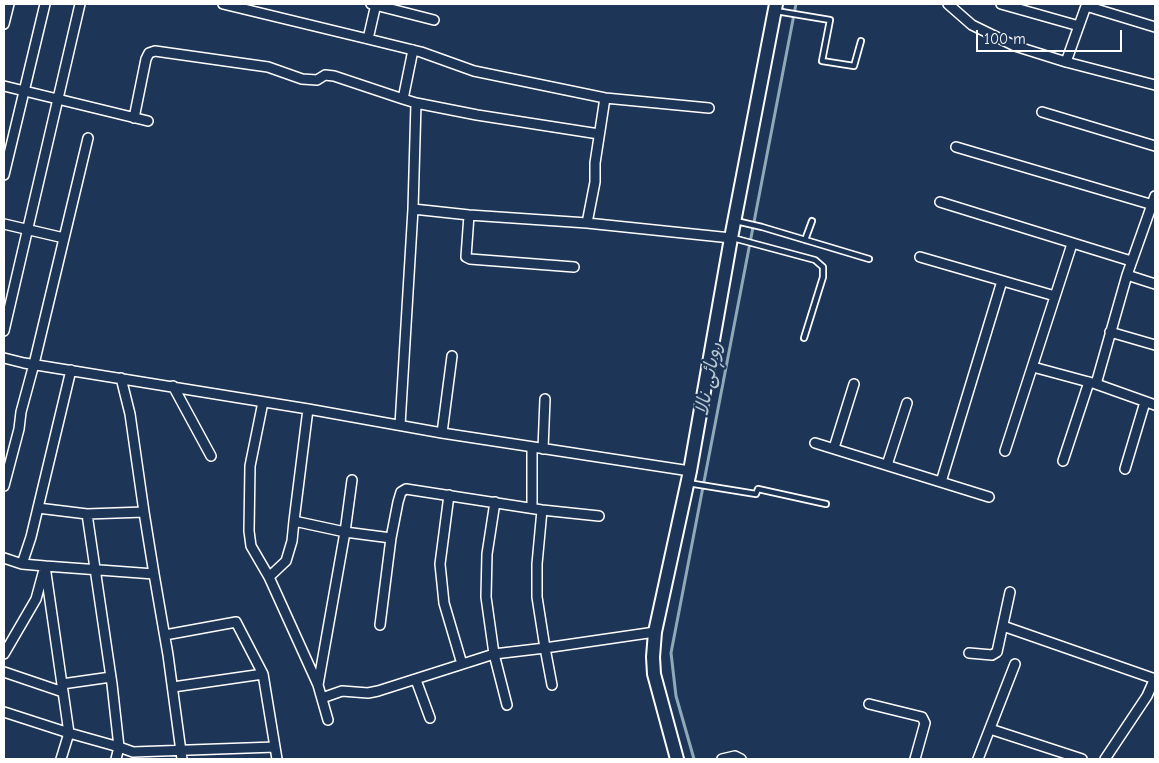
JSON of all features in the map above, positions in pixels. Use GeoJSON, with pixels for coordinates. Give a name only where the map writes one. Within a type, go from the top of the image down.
{"type":"FeatureCollection","features":[{"type":"Feature","properties":{"kind":"street"},"geometry":{"type":"LineString","coordinates":[[4,24],[9,4]]}},
{"type":"Feature","properties":{"kind":"street"},"geometry":{"type":"LineString","coordinates":[[4,175],[45,4]]}},
{"type":"Feature","properties":{"kind":"street"},"geometry":{"type":"LineString","coordinates":[[4,331],[80,4]]}},
{"type":"Feature","properties":{"kind":"street"},"geometry":{"type":"LineString","coordinates":[[226,4],[413,50],[474,71],[605,98],[709,108]]}},
{"type":"Feature","properties":{"kind":"street"},"geometry":{"type":"LineString","coordinates":[[368,39],[374,4],[434,20]]}},
{"type":"Feature","properties":{"kind":"street"},"geometry":{"type":"LineString","coordinates":[[948,4],[972,25],[1015,46],[1066,62],[1155,85]]}},
{"type":"Feature","properties":{"kind":"street"},"geometry":{"type":"LineString","coordinates":[[1001,4],[1079,26]]}},
{"type":"Feature","properties":{"kind":"street"},"geometry":{"type":"LineString","coordinates":[[1066,62],[1086,6],[1155,27]]}},
{"type":"Feature","properties":{"kind":"street"},"geometry":{"type":"LineString","coordinates":[[676,759],[654,674],[655,632],[690,480],[732,238],[739,221],[777,8]]}},
{"type":"Feature","properties":{"kind":"street"},"geometry":{"type":"LineString","coordinates":[[403,100],[413,50]]}},
{"type":"Feature","properties":{"kind":"street"},"geometry":{"type":"LineString","coordinates":[[134,118],[146,59],[149,53],[155,51],[268,67],[302,79],[317,80],[325,75],[334,76],[416,103],[477,115],[599,134]]}},
{"type":"Feature","properties":{"kind":"street"},"geometry":{"type":"LineString","coordinates":[[4,86],[148,121]]}},
{"type":"Feature","properties":{"kind":"street"},"geometry":{"type":"LineString","coordinates":[[588,223],[605,98]]}},
{"type":"Feature","properties":{"kind":"street"},"geometry":{"type":"LineString","coordinates":[[400,425],[413,209],[416,103]]}},
{"type":"Feature","properties":{"kind":"street"},"geometry":{"type":"LineString","coordinates":[[1042,112],[1155,146]]}},
{"type":"Feature","properties":{"kind":"street"},"geometry":{"type":"LineString","coordinates":[[4,486],[88,138]]}},
{"type":"Feature","properties":{"kind":"street"},"geometry":{"type":"LineString","coordinates":[[956,147],[1154,200],[1152,217],[1131,261],[1093,383],[1063,461]]}},
{"type":"Feature","properties":{"kind":"street"},"geometry":{"type":"LineString","coordinates":[[940,202],[1131,261]]}},
{"type":"Feature","properties":{"kind":"street"},"geometry":{"type":"LineString","coordinates":[[413,209],[469,215],[588,223],[732,238]]}},
{"type":"Feature","properties":{"kind":"street"},"geometry":{"type":"LineString","coordinates":[[469,215],[466,257],[470,259],[574,267]]}},
{"type":"Feature","properties":{"kind":"street"},"geometry":{"type":"LineString","coordinates":[[4,224],[64,238]]}},
{"type":"Feature","properties":{"kind":"street"},"geometry":{"type":"LineString","coordinates":[[1005,451],[1072,244]]}},
{"type":"Feature","properties":{"kind":"street"},"geometry":{"type":"LineString","coordinates":[[920,257],[1056,296]]}},
{"type":"Feature","properties":{"kind":"street"},"geometry":{"type":"LineString","coordinates":[[1127,275],[1155,284]]}},
{"type":"Feature","properties":{"kind":"street"},"geometry":{"type":"LineString","coordinates":[[941,482],[1002,281]]}},
{"type":"Feature","properties":{"kind":"street"},"geometry":{"type":"LineString","coordinates":[[1110,332],[1155,345]]}},
{"type":"Feature","properties":{"kind":"street"},"geometry":{"type":"LineString","coordinates":[[442,433],[452,356]]}},
{"type":"Feature","properties":{"kind":"street"},"geometry":{"type":"LineString","coordinates":[[4,358],[532,448],[690,480]]}},
{"type":"Feature","properties":{"kind":"street"},"geometry":{"type":"LineString","coordinates":[[1033,367],[1093,383],[1155,405]]}},
{"type":"Feature","properties":{"kind":"street"},"geometry":{"type":"LineString","coordinates":[[22,564],[38,508],[71,370]]}},
{"type":"Feature","properties":{"kind":"street"},"geometry":{"type":"LineString","coordinates":[[121,378],[130,414],[182,755]]}},
{"type":"Feature","properties":{"kind":"street"},"geometry":{"type":"LineString","coordinates":[[834,448],[854,384]]}},
{"type":"Feature","properties":{"kind":"street"},"geometry":{"type":"LineString","coordinates":[[173,386],[211,456]]}},
{"type":"Feature","properties":{"kind":"street"},"geometry":{"type":"LineString","coordinates":[[542,450],[545,399]]}},
{"type":"Feature","properties":{"kind":"street"},"geometry":{"type":"LineString","coordinates":[[264,402],[250,466],[251,546],[270,576],[318,685],[328,720]]}},
{"type":"Feature","properties":{"kind":"street"},"geometry":{"type":"LineString","coordinates":[[887,465],[907,402]]}},
{"type":"Feature","properties":{"kind":"street"},"geometry":{"type":"LineString","coordinates":[[1125,469],[1145,402]]}},
{"type":"Feature","properties":{"kind":"street"},"geometry":{"type":"LineString","coordinates":[[270,576],[286,561],[292,541],[308,409]]}},
{"type":"Feature","properties":{"kind":"street"},"geometry":{"type":"LineString","coordinates":[[815,443],[989,497]]}},
{"type":"Feature","properties":{"kind":"street"},"geometry":{"type":"LineString","coordinates":[[532,448],[532,508]]}},
{"type":"Feature","properties":{"kind":"street"},"geometry":{"type":"LineString","coordinates":[[318,685],[345,532],[352,480]]}},
{"type":"Feature","properties":{"kind":"street"},"geometry":{"type":"LineString","coordinates":[[380,625],[391,538],[398,502],[402,492],[406,489],[542,510],[599,516]]}},
{"type":"Feature","properties":{"kind":"street"},"geometry":{"type":"LineString","coordinates":[[449,495],[440,564],[444,603],[462,664]]}},
{"type":"Feature","properties":{"kind":"street"},"geometry":{"type":"LineString","coordinates":[[495,502],[487,554],[486,597],[494,654],[507,705]]}},
{"type":"Feature","properties":{"kind":"street"},"geometry":{"type":"LineString","coordinates":[[38,508],[87,514],[144,512]]}},
{"type":"Feature","properties":{"kind":"street"},"geometry":{"type":"LineString","coordinates":[[542,510],[536,597],[552,685]]}},
{"type":"Feature","properties":{"kind":"street"},"geometry":{"type":"LineString","coordinates":[[87,514],[111,677],[119,748],[116,759]]}},
{"type":"Feature","properties":{"kind":"street"},"geometry":{"type":"LineString","coordinates":[[294,521],[345,532],[391,538]]}},
{"type":"Feature","properties":{"kind":"street"},"geometry":{"type":"LineString","coordinates":[[4,558],[22,564],[154,574]]}},
{"type":"Feature","properties":{"kind":"street"},"geometry":{"type":"LineString","coordinates":[[4,654],[36,599],[45,566]]}},
{"type":"Feature","properties":{"kind":"street"},"geometry":{"type":"LineString","coordinates":[[45,566],[69,733],[61,759]]}},
{"type":"Feature","properties":{"kind":"street"},"geometry":{"type":"LineString","coordinates":[[969,653],[996,654],[1010,592]]}},
{"type":"Feature","properties":{"kind":"street"},"geometry":{"type":"LineString","coordinates":[[165,635],[236,622],[263,674],[277,759]]}},
{"type":"Feature","properties":{"kind":"street"},"geometry":{"type":"LineString","coordinates":[[1003,626],[1155,678],[1151,698],[1105,759]]}},
{"type":"Feature","properties":{"kind":"street"},"geometry":{"type":"LineString","coordinates":[[322,698],[342,692],[368,693],[378,691],[494,654],[655,632]]}},
{"type":"Feature","properties":{"kind":"street"},"geometry":{"type":"LineString","coordinates":[[978,759],[1015,664]]}},
{"type":"Feature","properties":{"kind":"street"},"geometry":{"type":"LineString","coordinates":[[4,672],[62,688],[111,677]]}},
{"type":"Feature","properties":{"kind":"street"},"geometry":{"type":"LineString","coordinates":[[173,687],[263,674]]}},
{"type":"Feature","properties":{"kind":"street"},"geometry":{"type":"LineString","coordinates":[[416,680],[430,718]]}},
{"type":"Feature","properties":{"kind":"street"},"geometry":{"type":"LineString","coordinates":[[869,704],[922,717],[925,723],[915,759]]}},
{"type":"Feature","properties":{"kind":"street"},"geometry":{"type":"LineString","coordinates":[[4,712],[133,752],[182,755],[275,747]]}},
{"type":"Feature","properties":{"kind":"street"},"geometry":{"type":"LineString","coordinates":[[990,729],[1082,759]]}},
{"type":"Feature","properties":{"kind":"street"},"geometry":{"type":"LineString","coordinates":[[722,759],[735,756],[741,759]]}},
{"type":"Feature","properties":{"kind":"lane"},"geometry":{"type":"LineString","coordinates":[[777,8],[801,15],[830,20],[822,61],[854,66],[861,41]]}},
{"type":"Feature","properties":{"kind":"lane"},"geometry":{"type":"LineString","coordinates":[[739,221],[762,226],[869,259]]}},
{"type":"Feature","properties":{"kind":"lane"},"geometry":{"type":"LineString","coordinates":[[805,240],[812,221]]}},
{"type":"Feature","properties":{"kind":"lane"},"geometry":{"type":"LineString","coordinates":[[732,238],[815,260],[822,267],[823,277],[804,338]]}},
{"type":"Feature","properties":{"kind":"lane"},"geometry":{"type":"LineString","coordinates":[[690,480],[713,488],[756,494],[758,489],[826,504]]}},
{"type":"Feature","properties":{"kind":"waterway","name":"روہائی نالا"},"geometry":{"type":"LineString","coordinates":[[694,759],[676,696],[671,653],[796,4]]}}]}
